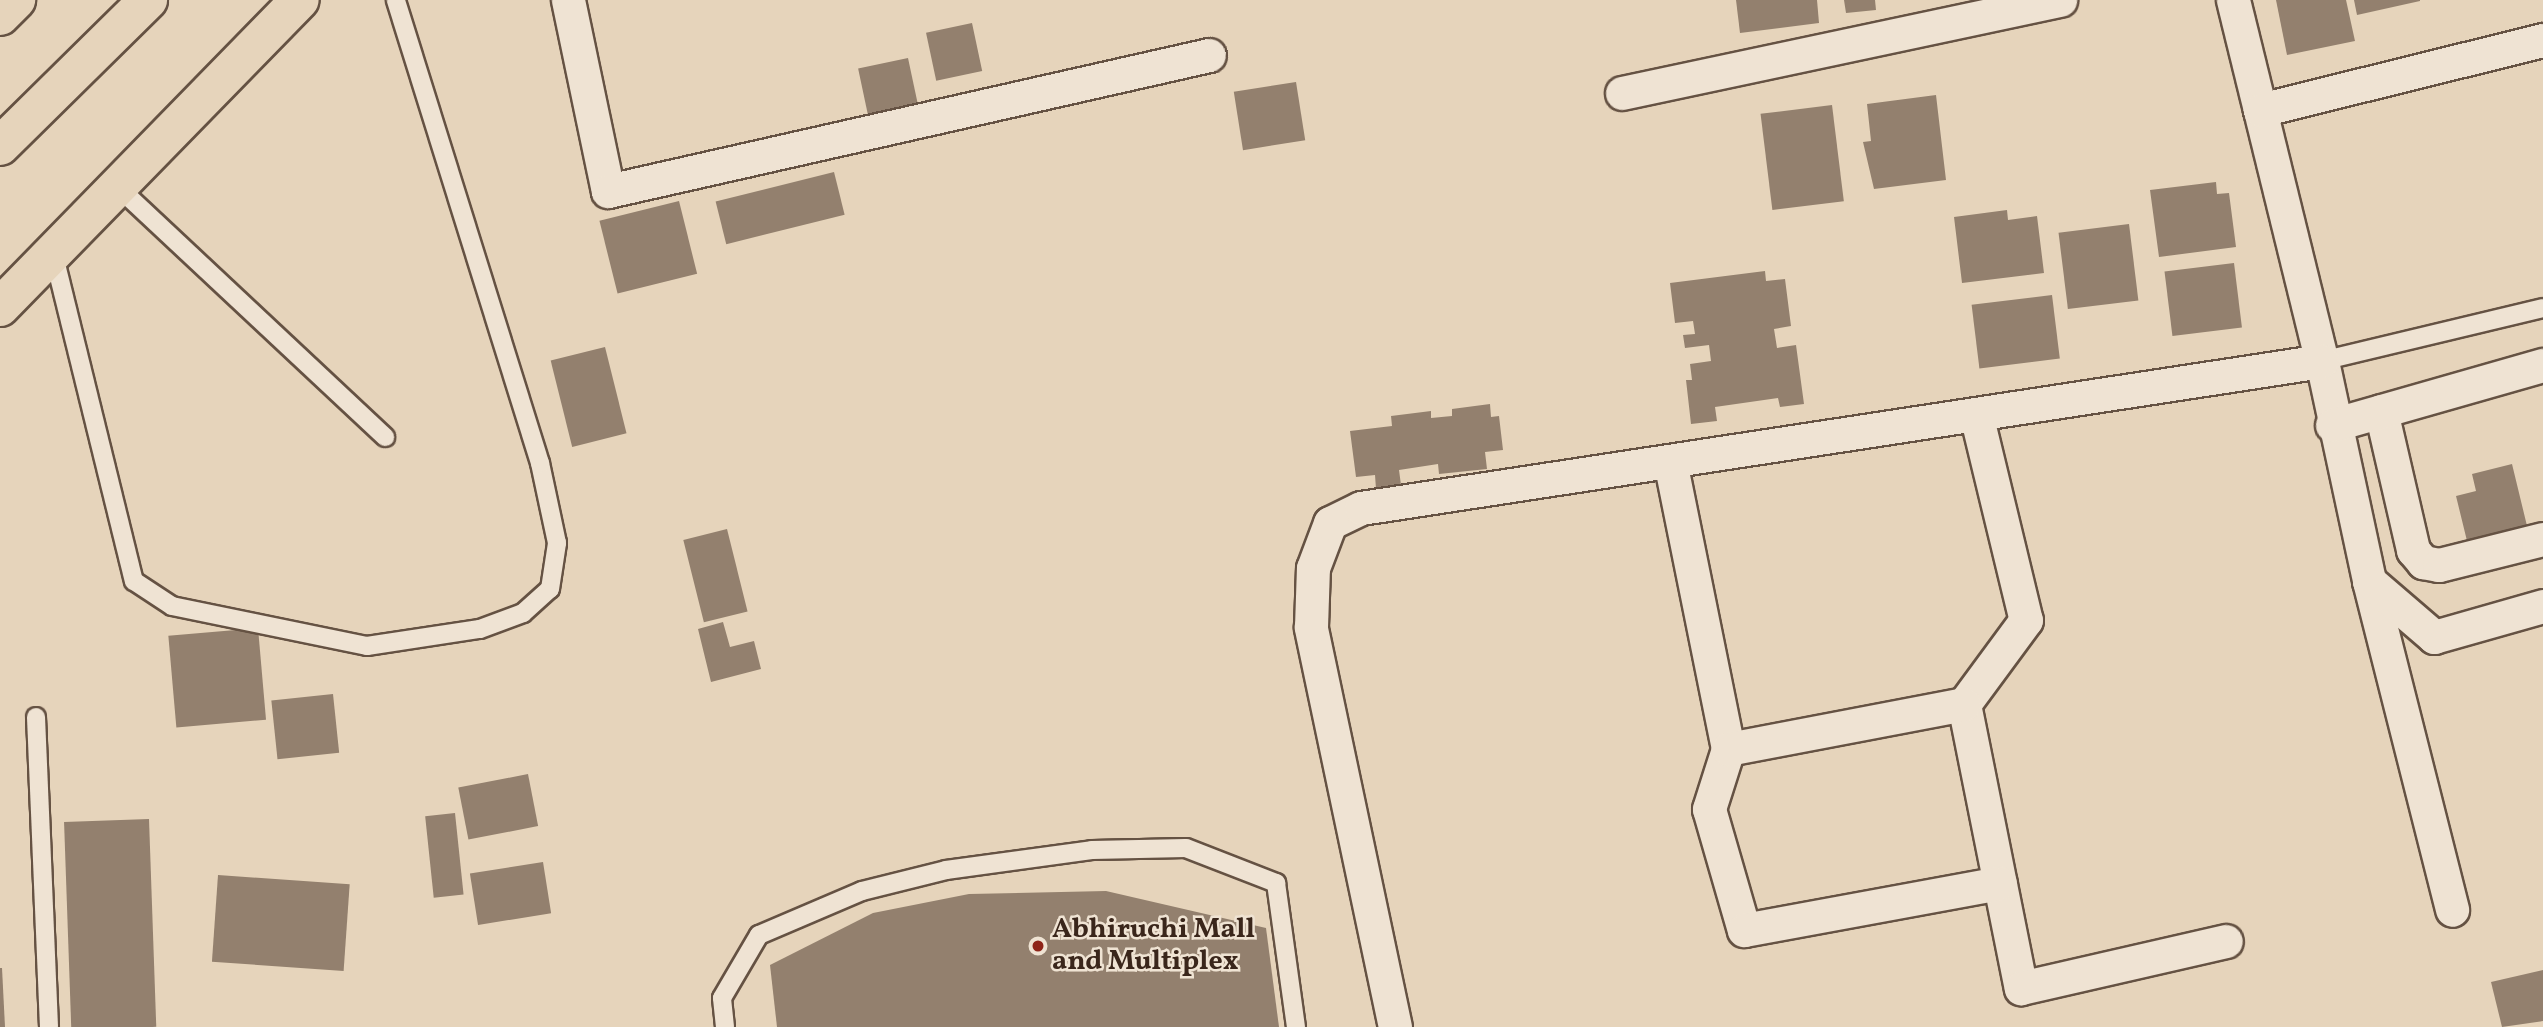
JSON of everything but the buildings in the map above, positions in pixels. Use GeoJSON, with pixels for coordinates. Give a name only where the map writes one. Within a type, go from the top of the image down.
{"type":"FeatureCollection","features":[{"type":"Feature","properties":{"kind":"highway"},"geometry":{"type":"LineString","coordinates":[[0,16],[16,0]]}},
{"type":"Feature","properties":{"kind":"highway"},"geometry":{"type":"LineString","coordinates":[[0,146],[148,0]]}},
{"type":"Feature","properties":{"kind":"highway"},"geometry":{"type":"LineString","coordinates":[[0,307],[300,0]]}},
{"type":"Feature","properties":{"kind":"street"},"geometry":{"type":"LineString","coordinates":[[568,0],[608,191],[1209,55]]}},
{"type":"Feature","properties":{"kind":"street"},"geometry":{"type":"LineString","coordinates":[[1622,93],[2060,0]]}},
{"type":"Feature","properties":{"kind":"street"},"geometry":{"type":"LineString","coordinates":[[2233,0],[2322,361],[2333,425],[2369,581],[2452,910]]}},
{"type":"Feature","properties":{"kind":"street"},"geometry":{"type":"LineString","coordinates":[[2260,110],[2543,40]]}},
{"type":"Feature","properties":{"kind":"street"},"geometry":{"type":"LineString","coordinates":[[1395,1027],[1311,627],[1313,568],[1330,523],[1362,508],[2322,361]]}},
{"type":"Feature","properties":{"kind":"street"},"geometry":{"type":"LineString","coordinates":[[2333,425],[2543,365]]}},
{"type":"Feature","properties":{"kind":"street"},"geometry":{"type":"LineString","coordinates":[[2381,411],[2413,550],[2423,562],[2439,565],[2543,539]]}},
{"type":"Feature","properties":{"kind":"street"},"geometry":{"type":"LineString","coordinates":[[1728,750],[1964,704],[2026,620],[1976,414]]}},
{"type":"Feature","properties":{"kind":"street"},"geometry":{"type":"LineString","coordinates":[[1670,461],[1728,750],[1709,809],[1744,930],[2000,883]]}},
{"type":"Feature","properties":{"kind":"street"},"geometry":{"type":"LineString","coordinates":[[2369,581],[2434,636],[2543,607]]}},
{"type":"Feature","properties":{"kind":"street"},"geometry":{"type":"LineString","coordinates":[[1964,704],[2021,988],[2226,941]]}},
{"type":"Feature","properties":{"kind":"lane"},"geometry":{"type":"LineString","coordinates":[[53,252],[134,581],[172,606],[367,646],[480,629],[523,613],[550,589],[557,542],[536,449],[396,0]]}},
{"type":"Feature","properties":{"kind":"lane"},"geometry":{"type":"LineString","coordinates":[[118,187],[386,437]]}},
{"type":"Feature","properties":{"kind":"lane"},"geometry":{"type":"LineString","coordinates":[[2322,361],[2543,308]]}},
{"type":"Feature","properties":{"kind":"lane"},"geometry":{"type":"LineString","coordinates":[[36,717],[49,1027]]}},
{"type":"Feature","properties":{"kind":"lane"},"geometry":{"type":"LineString","coordinates":[[725,1027],[722,998],[759,935],[862,891],[946,870],[1092,850],[1186,848],[1276,883],[1296,1027]]}},
{"type":"Feature","properties":{"kind":"place","name":"Abhiruchi Mall and Multiplex"},"geometry":{"type":"Point","coordinates":[1038,946]}}]}
